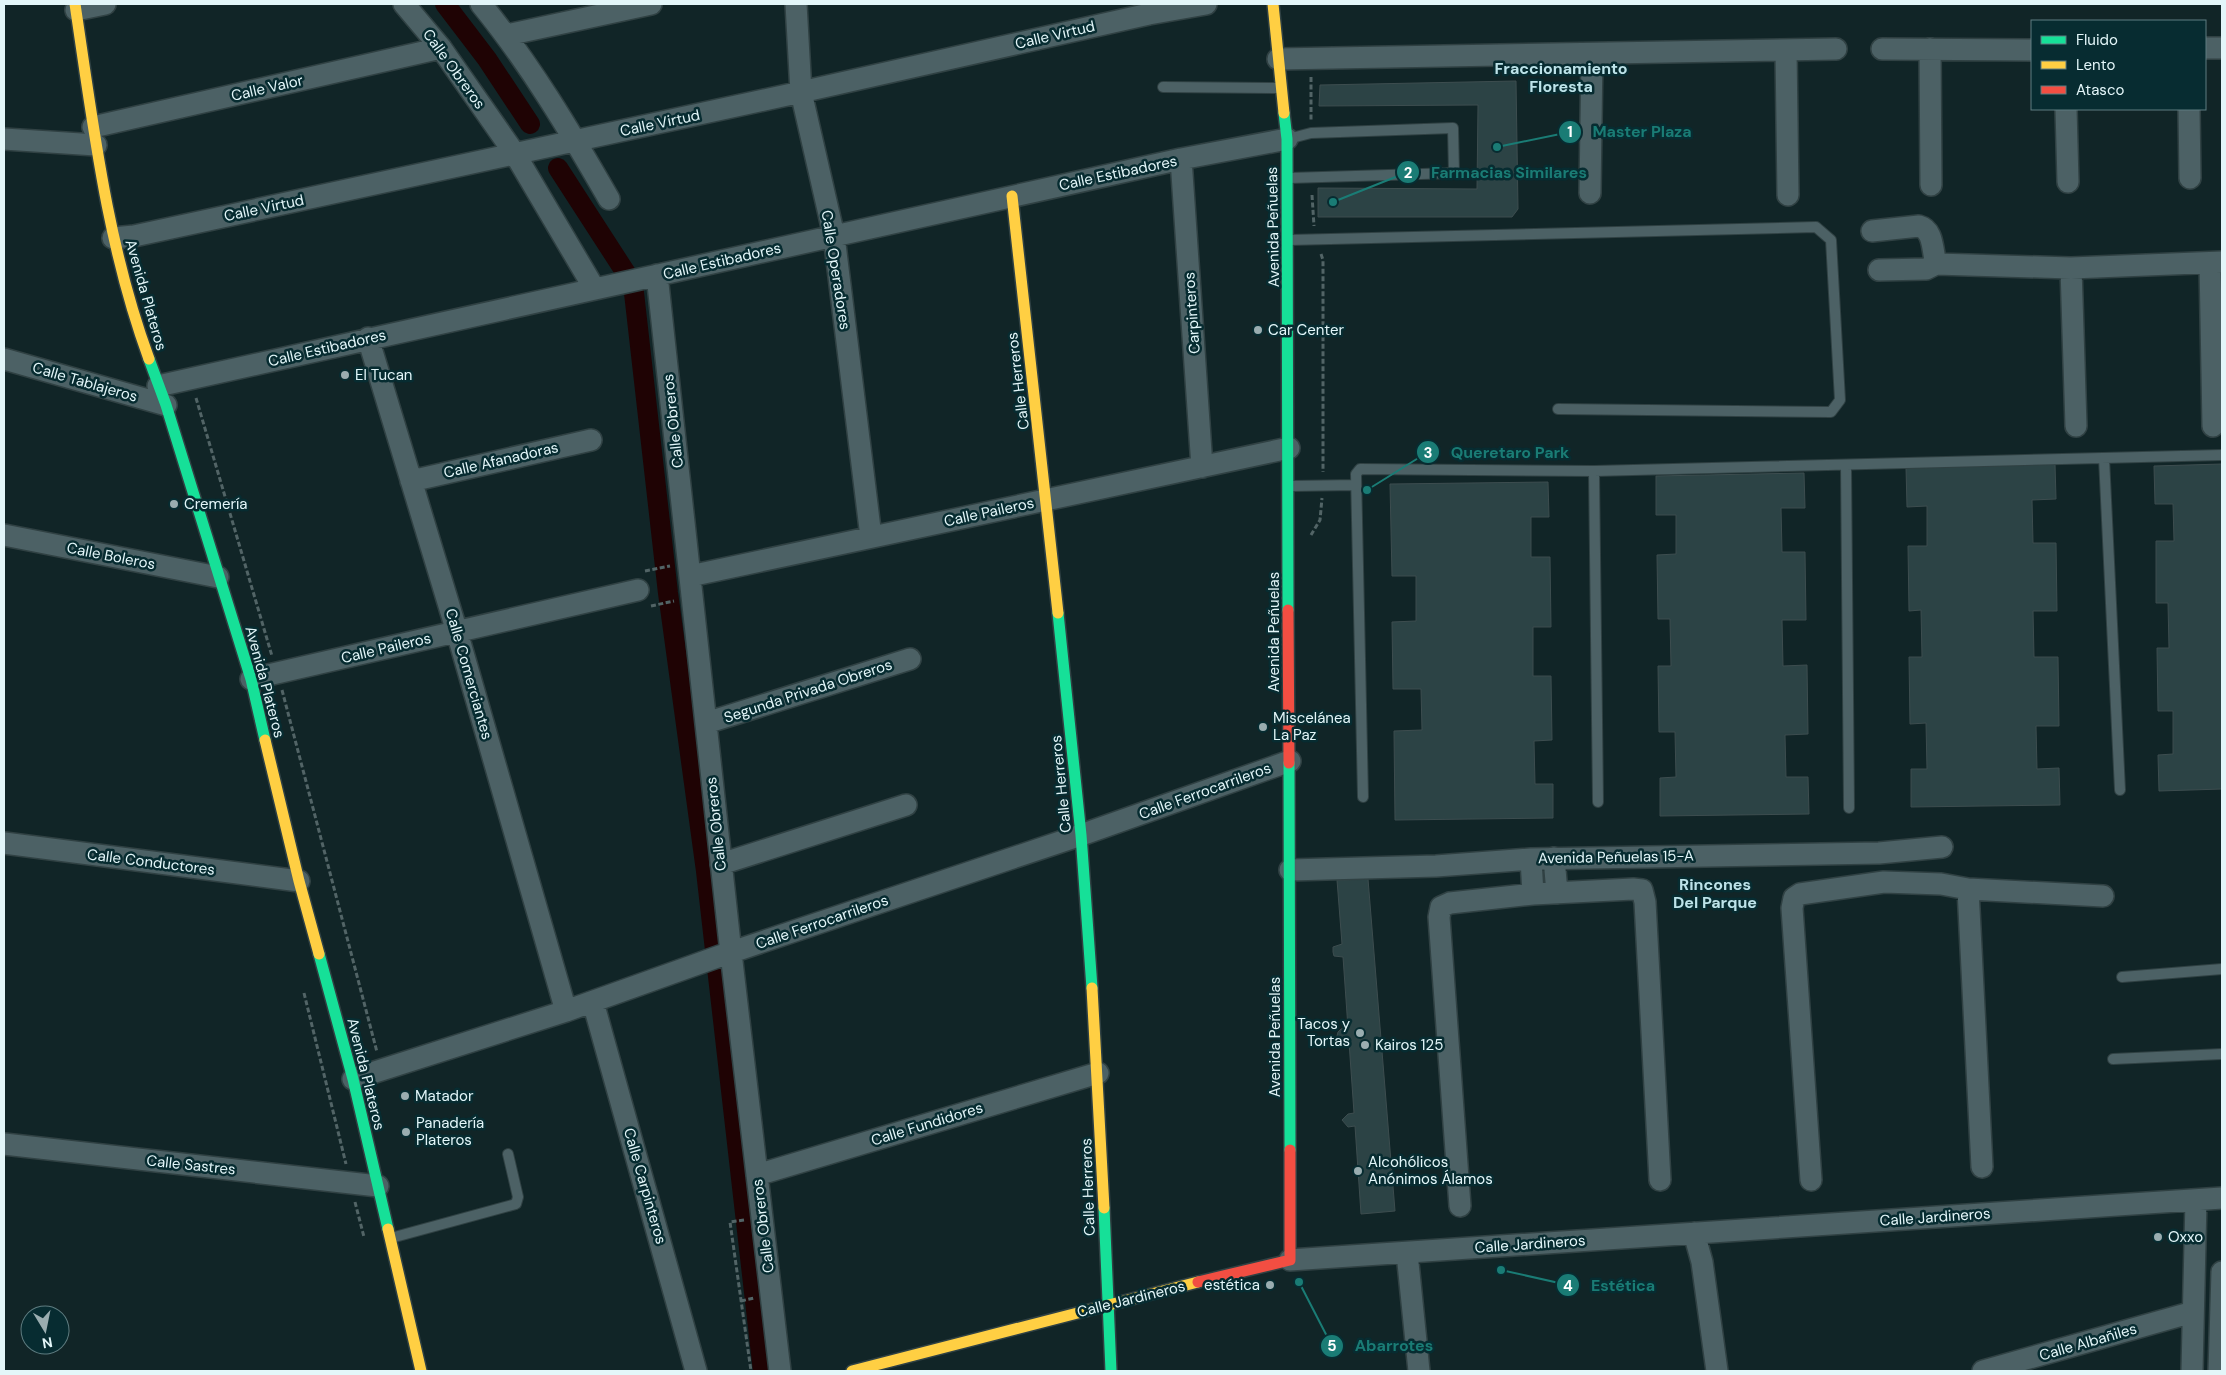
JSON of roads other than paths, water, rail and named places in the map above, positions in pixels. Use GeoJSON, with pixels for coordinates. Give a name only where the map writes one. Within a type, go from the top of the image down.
{"type":"FeatureCollection","features":[{"type":"Feature","properties":{"kind":"street"},"geometry":{"type":"LineString","coordinates":[[75,7],[105,4]]}},
{"type":"Feature","properties":{"kind":"street","name":"Calle Obreros"},"geometry":{"type":"LineString","coordinates":[[404,4],[441,48],[515,154],[594,288]]}},
{"type":"Feature","properties":{"kind":"street"},"geometry":{"type":"LineString","coordinates":[[481,4],[507,35],[576,141],[608,198]]}},
{"type":"Feature","properties":{"kind":"street"},"geometry":{"type":"LineString","coordinates":[[507,35],[651,4]]}},
{"type":"Feature","properties":{"kind":"street","name":"Calle Operadores"},"geometry":{"type":"LineString","coordinates":[[796,4],[801,92],[834,236],[871,537]]}},
{"type":"Feature","properties":{"kind":"street","name":"Calle Virtud"},"geometry":{"type":"LineString","coordinates":[[113,238],[134,236],[801,92],[1149,9],[1206,4]]}},
{"type":"Feature","properties":{"kind":"street","name":"Avenida Peñuelas"},"geometry":{"type":"LineString","coordinates":[[1273,4],[1287,139],[1288,178],[1290,1260]]}},
{"type":"Feature","properties":{"kind":"street","name":"Avenida Plateros"},"geometry":{"type":"LineString","coordinates":[[75,7],[113,238],[138,329],[162,395],[251,679],[299,881],[353,1078],[421,1371]]}},
{"type":"Feature","properties":{"kind":"street","name":"Calle Valor"},"geometry":{"type":"LineString","coordinates":[[4,138],[95,136],[441,48]]}},
{"type":"Feature","properties":{"kind":"street"},"geometry":{"type":"LineString","coordinates":[[2206,48],[2222,48]]}},
{"type":"Feature","properties":{"kind":"street"},"geometry":{"type":"LineString","coordinates":[[1278,59],[1836,49]]}},
{"type":"Feature","properties":{"kind":"street"},"geometry":{"type":"LineString","coordinates":[[1882,49],[2031,50]]}},
{"type":"Feature","properties":{"kind":"street"},"geometry":{"type":"LineString","coordinates":[[1930,49],[1931,184]]}},
{"type":"Feature","properties":{"kind":"street"},"geometry":{"type":"LineString","coordinates":[[1786,51],[1788,195]]}},
{"type":"Feature","properties":{"kind":"street"},"geometry":{"type":"LineString","coordinates":[[1590,193],[1592,54]]}},
{"type":"Feature","properties":{"kind":"street"},"geometry":{"type":"LineString","coordinates":[[2066,110],[2068,182]]}},
{"type":"Feature","properties":{"kind":"street"},"geometry":{"type":"LineString","coordinates":[[2189,110],[2190,178]]}},
{"type":"Feature","properties":{"kind":"street","name":"Calle Estibadores"},"geometry":{"type":"LineString","coordinates":[[162,395],[190,378],[1181,159],[1287,139]]}},
{"type":"Feature","properties":{"kind":"street","name":"Carpinteros"},"geometry":{"type":"LineString","coordinates":[[1181,159],[1202,467]]}},
{"type":"Feature","properties":{"kind":"street","name":"Calle Herreros"},"geometry":{"type":"LineString","coordinates":[[1012,196],[1047,499],[1081,836],[1098,1074],[1111,1371]]}},
{"type":"Feature","properties":{"kind":"street"},"geometry":{"type":"LineString","coordinates":[[1872,231],[1919,226],[1925,228],[1929,233],[1936,264]]}},
{"type":"Feature","properties":{"kind":"street"},"geometry":{"type":"LineString","coordinates":[[1879,270],[1926,269],[1936,264],[2071,268],[2216,263],[2213,426]]}},
{"type":"Feature","properties":{"kind":"street"},"geometry":{"type":"LineString","coordinates":[[2071,268],[2076,426]]}},
{"type":"Feature","properties":{"kind":"street","name":"Calle Obreros"},"geometry":{"type":"LineString","coordinates":[[653,276],[681,571],[706,723],[721,864],[725,955],[757,1175],[780,1371]]}},
{"type":"Feature","properties":{"kind":"street","name":"Calle Comerciantes"},"geometry":{"type":"LineString","coordinates":[[368,338],[457,632],[566,1011]]}},
{"type":"Feature","properties":{"kind":"street","name":"Calle Tablajeros"},"geometry":{"type":"LineString","coordinates":[[4,359],[162,395]]}},
{"type":"Feature","properties":{"kind":"street","name":"Calle Afanadoras"},"geometry":{"type":"LineString","coordinates":[[411,481],[591,440]]}},
{"type":"Feature","properties":{"kind":"street","name":"Calle Paileros"},"geometry":{"type":"LineString","coordinates":[[681,571],[871,537],[1289,448]]}},
{"type":"Feature","properties":{"kind":"street","name":"Calle Boleros"},"geometry":{"type":"LineString","coordinates":[[4,535],[218,578]]}},
{"type":"Feature","properties":{"kind":"street","name":"Calle Paileros"},"geometry":{"type":"LineString","coordinates":[[251,679],[457,632],[640,599]]}},
{"type":"Feature","properties":{"kind":"street","name":"Segunda Privada Obreros"},"geometry":{"type":"LineString","coordinates":[[706,723],[910,659]]}},
{"type":"Feature","properties":{"kind":"street","name":"Calle Ferrocarrileros"},"geometry":{"type":"LineString","coordinates":[[353,1078],[593,1002],[725,955],[1081,836],[1290,761]]}},
{"type":"Feature","properties":{"kind":"street"},"geometry":{"type":"LineString","coordinates":[[721,864],[906,805]]}},
{"type":"Feature","properties":{"kind":"street","name":"Calle Conductores"},"geometry":{"type":"LineString","coordinates":[[4,843],[299,881]]}},
{"type":"Feature","properties":{"kind":"street","name":"Avenida Peñuelas 15-A"},"geometry":{"type":"LineString","coordinates":[[1290,870],[1436,866],[1531,858],[1869,853],[1942,847]]}},
{"type":"Feature","properties":{"kind":"street"},"geometry":{"type":"LineString","coordinates":[[1869,853],[1884,882]]}},
{"type":"Feature","properties":{"kind":"street"},"geometry":{"type":"LineString","coordinates":[[1861,884],[1869,853]]}},
{"type":"Feature","properties":{"kind":"street"},"geometry":{"type":"LineString","coordinates":[[1531,858],[1533,894]]}},
{"type":"Feature","properties":{"kind":"street"},"geometry":{"type":"LineString","coordinates":[[1554,858],[1557,893]]}},
{"type":"Feature","properties":{"kind":"street"},"geometry":{"type":"LineString","coordinates":[[1811,1180],[1792,908],[1794,898],[1800,894],[1884,882],[1942,884],[1968,889],[2103,896]]}},
{"type":"Feature","properties":{"kind":"street"},"geometry":{"type":"LineString","coordinates":[[1968,889],[1982,1167]]}},
{"type":"Feature","properties":{"kind":"street"},"geometry":{"type":"LineString","coordinates":[[1460,1206],[1439,917],[1441,907],[1450,903],[1533,894],[1642,890],[1646,902],[1660,1180]]}},
{"type":"Feature","properties":{"kind":"street","name":"Calle Carpinteros"},"geometry":{"type":"LineString","coordinates":[[593,1002],[696,1371]]}},
{"type":"Feature","properties":{"kind":"street","name":"Calle Fundidores"},"geometry":{"type":"LineString","coordinates":[[757,1175],[1098,1074]]}},
{"type":"Feature","properties":{"kind":"street","name":"Calle Sastres"},"geometry":{"type":"LineString","coordinates":[[4,1144],[378,1186]]}},
{"type":"Feature","properties":{"kind":"street","name":"Calle Jardineros"},"geometry":{"type":"LineString","coordinates":[[852,1371],[1108,1304],[1290,1260],[2222,1198]]}},
{"type":"Feature","properties":{"kind":"street"},"geometry":{"type":"LineString","coordinates":[[2192,1371],[2196,1200]]}},
{"type":"Feature","properties":{"kind":"street"},"geometry":{"type":"LineString","coordinates":[[1694,1233],[1702,1262],[1717,1371]]}},
{"type":"Feature","properties":{"kind":"street"},"geometry":{"type":"LineString","coordinates":[[1407,1253],[1419,1371]]}},
{"type":"Feature","properties":{"kind":"street"},"geometry":{"type":"LineString","coordinates":[[2219,1371],[2222,1272]]}},
{"type":"Feature","properties":{"kind":"street","name":"Calle Albañiles"},"geometry":{"type":"LineString","coordinates":[[1983,1371],[2007,1368],[2193,1312]]}},
{"type":"Feature","properties":{"kind":"lane"},"geometry":{"type":"LineString","coordinates":[[1163,87],[1281,88]]}},
{"type":"Feature","properties":{"kind":"lane"},"geometry":{"type":"LineString","coordinates":[[1287,139],[1311,133],[1452,128],[1454,173],[1288,178]]}},
{"type":"Feature","properties":{"kind":"lane"},"geometry":{"type":"LineString","coordinates":[[1288,240],[1816,227],[1831,240],[1840,400],[1831,412],[1558,409]]}},
{"type":"Feature","properties":{"kind":"lane"},"geometry":{"type":"LineString","coordinates":[[1363,797],[1356,485],[1356,474],[1360,470],[1594,471],[2222,455]]}},
{"type":"Feature","properties":{"kind":"lane"},"geometry":{"type":"LineString","coordinates":[[2104,458],[2120,790]]}},
{"type":"Feature","properties":{"kind":"lane"},"geometry":{"type":"LineString","coordinates":[[1846,465],[1848,808]]}},
{"type":"Feature","properties":{"kind":"lane"},"geometry":{"type":"LineString","coordinates":[[1594,471],[1598,802]]}},
{"type":"Feature","properties":{"kind":"lane"},"geometry":{"type":"LineString","coordinates":[[1289,486],[1356,485]]}},
{"type":"Feature","properties":{"kind":"lane"},"geometry":{"type":"LineString","coordinates":[[2122,977],[2222,969]]}},
{"type":"Feature","properties":{"kind":"lane"},"geometry":{"type":"LineString","coordinates":[[2113,1059],[2222,1054]]}},
{"type":"Feature","properties":{"kind":"lane"},"geometry":{"type":"LineString","coordinates":[[390,1238],[516,1204],[518,1197],[508,1154]]}},
{"type":"Feature","properties":{"kind":"waterway"},"geometry":{"type":"LineString","coordinates":[[445,4],[487,59],[530,124]]}},
{"type":"Feature","properties":{"kind":"waterway"},"geometry":{"type":"LineString","coordinates":[[558,168],[633,284],[668,593],[706,871],[763,1371]]}},
{"type":"Feature","properties":{"kind":"place","name":"Master Plaza"},"geometry":{"type":"Point","coordinates":[1497,147]}},
{"type":"Feature","properties":{"kind":"place","name":"Farmacias Similares"},"geometry":{"type":"Point","coordinates":[1333,202]}},
{"type":"Feature","properties":{"kind":"place","name":"Car Center"},"geometry":{"type":"Point","coordinates":[1258,330]}},
{"type":"Feature","properties":{"kind":"place","name":"El Tucan"},"geometry":{"type":"Point","coordinates":[345,375]}},
{"type":"Feature","properties":{"kind":"place","name":"Queretaro Park"},"geometry":{"type":"Point","coordinates":[1367,490]}},
{"type":"Feature","properties":{"kind":"place","name":"Cremería"},"geometry":{"type":"Point","coordinates":[174,504]}},
{"type":"Feature","properties":{"kind":"place","name":"Miscelánea La Paz"},"geometry":{"type":"Point","coordinates":[1263,727]}},
{"type":"Feature","properties":{"kind":"place","name":"Tacos y Tortas"},"geometry":{"type":"Point","coordinates":[1360,1033]}},
{"type":"Feature","properties":{"kind":"place","name":"Kairos 125"},"geometry":{"type":"Point","coordinates":[1365,1045]}},
{"type":"Feature","properties":{"kind":"place","name":"Matador"},"geometry":{"type":"Point","coordinates":[405,1096]}},
{"type":"Feature","properties":{"kind":"place","name":"Panadería Plateros"},"geometry":{"type":"Point","coordinates":[406,1132]}},
{"type":"Feature","properties":{"kind":"place","name":"Alcohólicos Anónimos Álamos"},"geometry":{"type":"Point","coordinates":[1358,1171]}},
{"type":"Feature","properties":{"kind":"place","name":"Oxxo"},"geometry":{"type":"Point","coordinates":[2158,1237]}},
{"type":"Feature","properties":{"kind":"place","name":"Estética"},"geometry":{"type":"Point","coordinates":[1501,1270]}},
{"type":"Feature","properties":{"kind":"place","name":"Abarrotes"},"geometry":{"type":"Point","coordinates":[1299,1282]}},
{"type":"Feature","properties":{"kind":"place","name":"estética"},"geometry":{"type":"Point","coordinates":[1270,1285]}},
{"type":"Feature","properties":{"kind":"district","name":"Fraccionamiento Floresta"},"geometry":{"type":"Point","coordinates":[1561,77]}},
{"type":"Feature","properties":{"kind":"district","name":"Rincones Del Parque"},"geometry":{"type":"Point","coordinates":[1715,893]}}]}
